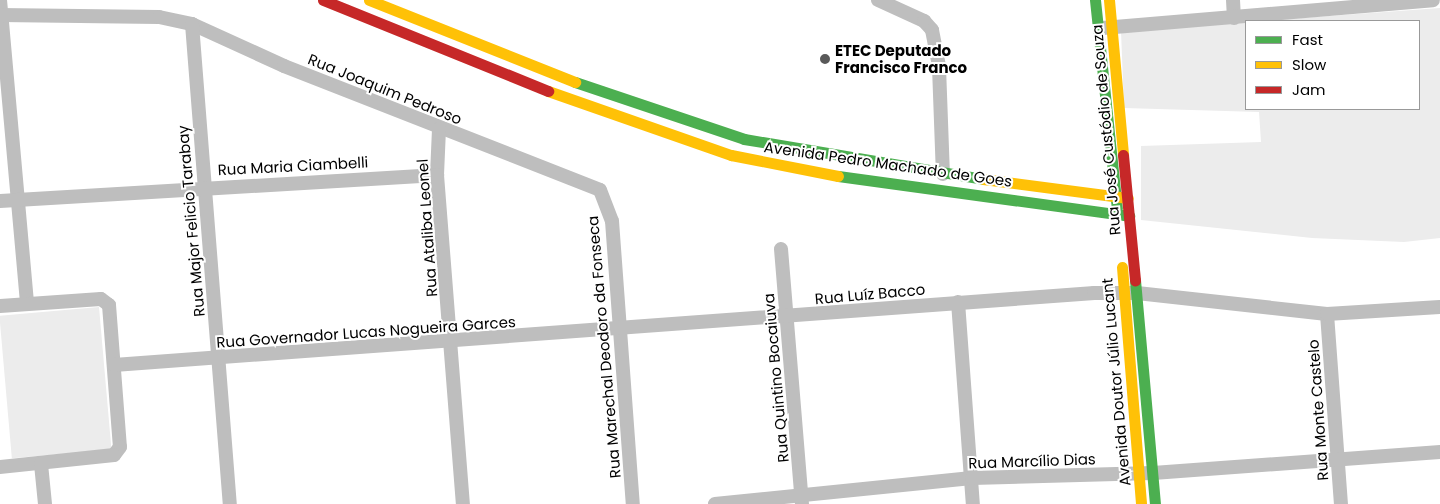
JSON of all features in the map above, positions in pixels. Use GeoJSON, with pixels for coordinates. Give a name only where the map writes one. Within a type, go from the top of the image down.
{"type":"FeatureCollection","features":[{"type":"Feature","properties":{"kind":"street"},"geometry":{"type":"LineString","coordinates":[[0,0],[27,304]]}},
{"type":"Feature","properties":{"kind":"street","name":"Avenida Pedro Machado de Goes"},"geometry":{"type":"LineString","coordinates":[[323,0],[576,103],[731,156],[826,174],[1123,215]]}},
{"type":"Feature","properties":{"kind":"street","name":"Avenida Pedro Machado de Goes"},"geometry":{"type":"LineString","coordinates":[[368,0],[594,90],[716,131],[822,156],[1116,198],[1128,198]]}},
{"type":"Feature","properties":{"kind":"street"},"geometry":{"type":"LineString","coordinates":[[878,0],[924,21],[932,30],[939,67],[942,174]]}},
{"type":"Feature","properties":{"kind":"street","name":"Rua José Custódio de Souza"},"geometry":{"type":"LineString","coordinates":[[1095,0],[1116,198],[1123,215],[1126,258]]}},
{"type":"Feature","properties":{"kind":"street","name":"Rua José Custódio de Souza"},"geometry":{"type":"LineString","coordinates":[[1109,0],[1128,198],[1123,215]]}},
{"type":"Feature","properties":{"kind":"street"},"geometry":{"type":"LineString","coordinates":[[1233,0],[1234,18]]}},
{"type":"Feature","properties":{"kind":"street"},"geometry":{"type":"LineString","coordinates":[[1097,29],[1234,18],[1328,5],[1433,0]]}},
{"type":"Feature","properties":{"kind":"street","name":"Rua Joaquim Pedroso"},"geometry":{"type":"LineString","coordinates":[[1,15],[160,16],[192,24],[439,129],[600,190]]}},
{"type":"Feature","properties":{"kind":"street","name":"Rua Major Felicio Tarabay"},"geometry":{"type":"LineString","coordinates":[[192,24],[202,186],[220,359],[230,504]]}},
{"type":"Feature","properties":{"kind":"street","name":"Rua Ataliba Leonel"},"geometry":{"type":"LineString","coordinates":[[439,129],[437,175],[452,343],[463,504]]}},
{"type":"Feature","properties":{"kind":"street","name":"Rua Maria Ciambelli"},"geometry":{"type":"LineString","coordinates":[[0,201],[202,186],[437,175]]}},
{"type":"Feature","properties":{"kind":"street","name":"Rua Marechal Deodoro da Fonseca"},"geometry":{"type":"LineString","coordinates":[[600,190],[612,221],[633,504]]}},
{"type":"Feature","properties":{"kind":"street","name":"Rua Quintino Bocaiuva"},"geometry":{"type":"LineString","coordinates":[[781,249],[802,500]]}},
{"type":"Feature","properties":{"kind":"street","name":"Avenida Doutor Júlio Lucant"},"geometry":{"type":"LineString","coordinates":[[1126,258],[1156,504]]}},
{"type":"Feature","properties":{"kind":"street","name":"Rua Luíz Bacco"},"geometry":{"type":"LineString","coordinates":[[620,329],[958,302],[1130,293],[1328,314],[1440,307]]}},
{"type":"Feature","properties":{"kind":"street","name":"Avenida Doutor Júlio Lucant"},"geometry":{"type":"LineString","coordinates":[[1130,293],[1141,504]]}},
{"type":"Feature","properties":{"kind":"street"},"geometry":{"type":"LineString","coordinates":[[0,306],[105,301],[111,309],[117,453],[41,464],[0,467]]}},
{"type":"Feature","properties":{"kind":"street"},"geometry":{"type":"LineString","coordinates":[[958,302],[974,504]]}},
{"type":"Feature","properties":{"kind":"street","name":"Rua Monte Castelo"},"geometry":{"type":"LineString","coordinates":[[1328,314],[1341,504]]}},
{"type":"Feature","properties":{"kind":"street","name":"Rua Governador Lucas Nogueira Garces"},"geometry":{"type":"LineString","coordinates":[[114,365],[452,343],[620,329]]}},
{"type":"Feature","properties":{"kind":"street","name":"Rua Marcílio Dias"},"geometry":{"type":"LineString","coordinates":[[715,504],[802,500],[972,478],[1153,473],[1440,452]]}},
{"type":"Feature","properties":{"kind":"street"},"geometry":{"type":"LineString","coordinates":[[41,464],[45,504]]}},
{"type":"Feature","properties":{"kind":"shaded area"},"geometry":{"type":"Polygon","coordinates":[[[1440,8],[1440,238],[1404,242],[1312,238],[1141,220],[1141,146],[1261,142],[1259,112],[1124,108],[1121,31],[1245,22],[1245,110],[1420,110],[1420,20],[1272,20],[1440,8]]]}},
{"type":"Feature","properties":{"kind":"shaded area"},"geometry":{"type":"Polygon","coordinates":[[[99,307],[111,449],[12,458],[0,316],[99,307]]]}},
{"type":"Feature","properties":{"kind":"traffic: fast"},"geometry":{"type":"LineString","coordinates":[[1095,0],[1117,208]]}},
{"type":"Feature","properties":{"kind":"traffic: fast"},"geometry":{"type":"LineString","coordinates":[[575,82],[744,139],[983,179]]}},
{"type":"Feature","properties":{"kind":"traffic: fast"},"geometry":{"type":"LineString","coordinates":[[838,176],[1129,216]]}},
{"type":"Feature","properties":{"kind":"traffic: fast"},"geometry":{"type":"LineString","coordinates":[[1135,280],[1155,504]]}},
{"type":"Feature","properties":{"kind":"traffic: slow"},"geometry":{"type":"LineString","coordinates":[[369,0],[575,82]]}},
{"type":"Feature","properties":{"kind":"traffic: slow"},"geometry":{"type":"LineString","coordinates":[[1109,0],[1123,155]]}},
{"type":"Feature","properties":{"kind":"traffic: slow"},"geometry":{"type":"LineString","coordinates":[[548,91],[731,155],[838,176]]}},
{"type":"Feature","properties":{"kind":"traffic: slow"},"geometry":{"type":"LineString","coordinates":[[983,179],[1128,198]]}},
{"type":"Feature","properties":{"kind":"traffic: slow"},"geometry":{"type":"LineString","coordinates":[[1122,267],[1141,504]]}},
{"type":"Feature","properties":{"kind":"traffic: jam"},"geometry":{"type":"LineString","coordinates":[[323,0],[548,91]]}},
{"type":"Feature","properties":{"kind":"traffic: jam"},"geometry":{"type":"LineString","coordinates":[[1123,155],[1135,280]]}},
{"type":"Feature","properties":{"kind":"place","name":"ETEC Deputado Francisco Franco"},"geometry":{"type":"Point","coordinates":[825,59]}}]}
